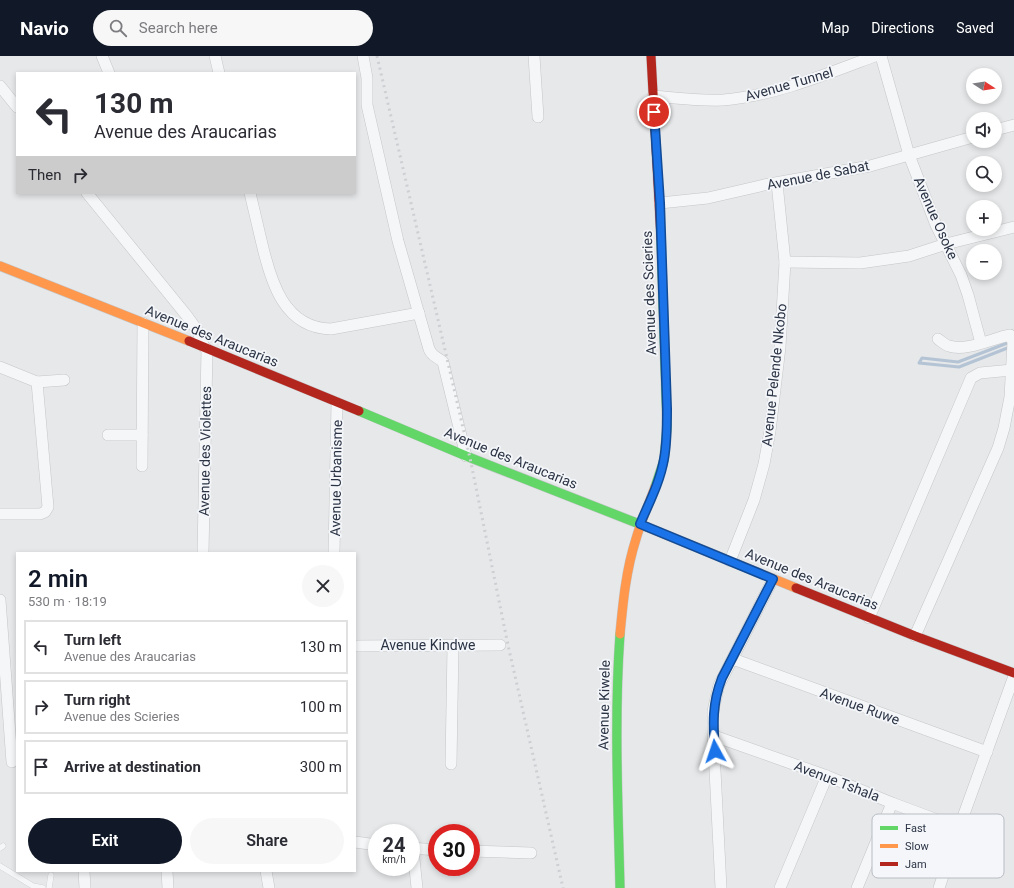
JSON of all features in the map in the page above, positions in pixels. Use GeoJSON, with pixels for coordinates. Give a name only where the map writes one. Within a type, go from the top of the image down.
{"type":"FeatureCollection","features":[{"type":"Feature","properties":{"kind":"street"},"geometry":{"type":"LineString","coordinates":[[102,56],[109,72]]}},
{"type":"Feature","properties":{"kind":"street"},"geometry":{"type":"LineString","coordinates":[[215,56],[219,72]]}},
{"type":"Feature","properties":{"kind":"street"},"geometry":{"type":"LineString","coordinates":[[363,56],[367,78],[367,104],[398,241],[431,354],[443,362],[466,456]]}},
{"type":"Feature","properties":{"kind":"street"},"geometry":{"type":"LineString","coordinates":[[534,56],[538,117]]}},
{"type":"Feature","properties":{"kind":"street","name":"Avenue des Scieries"},"geometry":{"type":"LineString","coordinates":[[640,524],[664,460],[667,430],[660,203],[651,56]]}},
{"type":"Feature","properties":{"kind":"street","name":"Avenue Tunnel"},"geometry":{"type":"LineString","coordinates":[[653,96],[712,100],[755,95],[833,72],[875,56]]}},
{"type":"Feature","properties":{"kind":"street","name":"Avenue Osoke"},"geometry":{"type":"LineString","coordinates":[[881,56],[909,155],[929,209],[961,275],[981,343]]}},
{"type":"Feature","properties":{"kind":"street"},"geometry":{"type":"LineString","coordinates":[[0,86],[16,106]]}},
{"type":"Feature","properties":{"kind":"street"},"geometry":{"type":"LineString","coordinates":[[1002,128],[1014,125]]}},
{"type":"Feature","properties":{"kind":"street","name":"Avenue de Sabat"},"geometry":{"type":"LineString","coordinates":[[660,203],[699,200],[777,183],[870,166],[966,139]]}},
{"type":"Feature","properties":{"kind":"street","name":"Avenue Pelende Nkobo"},"geometry":{"type":"LineString","coordinates":[[730,561],[754,500],[764,464],[772,416],[780,346],[785,262],[777,183]]}},
{"type":"Feature","properties":{"kind":"street"},"geometry":{"type":"LineString","coordinates":[[88,194],[187,316],[197,330],[205,348]]}},
{"type":"Feature","properties":{"kind":"street"},"geometry":{"type":"LineString","coordinates":[[250,194],[269,271],[275,288],[286,306],[300,320],[317,328],[331,329],[419,313]]}},
{"type":"Feature","properties":{"kind":"street"},"geometry":{"type":"LineString","coordinates":[[785,262],[860,263],[909,256],[946,244],[1014,227]]}},
{"type":"Feature","properties":{"kind":"street","name":"Avenue des Araucarias"},"geometry":{"type":"LineString","coordinates":[[0,266],[205,348],[466,456],[640,524],[869,618],[1014,674]]}},
{"type":"Feature","properties":{"kind":"street"},"geometry":{"type":"LineString","coordinates":[[142,466],[143,323]]}},
{"type":"Feature","properties":{"kind":"street"},"geometry":{"type":"LineString","coordinates":[[915,636],[998,448],[1008,410],[1012,370],[1012,340],[1010,335],[962,347],[947,346],[938,339]]}},
{"type":"Feature","properties":{"kind":"street","name":"Avenue des Violettes"},"geometry":{"type":"LineString","coordinates":[[203,552],[205,348]]}},
{"type":"Feature","properties":{"kind":"street"},"geometry":{"type":"LineString","coordinates":[[0,367],[37,382],[64,380]]}},
{"type":"Feature","properties":{"kind":"street"},"geometry":{"type":"LineString","coordinates":[[869,618],[971,378],[980,373],[1012,370]]}},
{"type":"Feature","properties":{"kind":"street"},"geometry":{"type":"LineString","coordinates":[[0,514],[40,514],[46,512],[48,508],[37,382]]}},
{"type":"Feature","properties":{"kind":"street","name":"Avenue Urbanisme"},"geometry":{"type":"LineString","coordinates":[[334,552],[337,403]]}},
{"type":"Feature","properties":{"kind":"street"},"geometry":{"type":"LineString","coordinates":[[108,434],[142,435]]}},
{"type":"Feature","properties":{"kind":"street","name":"Avenue Kiwele"},"geometry":{"type":"LineString","coordinates":[[620,888],[617,680],[626,582],[631,556],[640,524]]}},
{"type":"Feature","properties":{"kind":"street"},"geometry":{"type":"LineString","coordinates":[[721,888],[713,711],[717,692],[773,579]]}},
{"type":"Feature","properties":{"kind":"street"},"geometry":{"type":"LineString","coordinates":[[0,600],[14,762],[0,760]]}},
{"type":"Feature","properties":{"kind":"street","name":"Avenue Kindwe"},"geometry":{"type":"LineString","coordinates":[[356,646],[500,645]]}},
{"type":"Feature","properties":{"kind":"street"},"geometry":{"type":"LineString","coordinates":[[452,764],[453,646]]}},
{"type":"Feature","properties":{"kind":"street","name":"Avenue Ruwe"},"geometry":{"type":"LineString","coordinates":[[733,659],[987,752]]}},
{"type":"Feature","properties":{"kind":"street"},"geometry":{"type":"LineString","coordinates":[[964,814],[1014,674]]}},
{"type":"Feature","properties":{"kind":"street","name":"Avenue Tshala"},"geometry":{"type":"LineString","coordinates":[[714,736],[827,776],[921,814]]}},
{"type":"Feature","properties":{"kind":"street"},"geometry":{"type":"LineString","coordinates":[[780,888],[827,776]]}},
{"type":"Feature","properties":{"kind":"street"},"geometry":{"type":"LineString","coordinates":[[887,814],[892,803]]}},
{"type":"Feature","properties":{"kind":"street"},"geometry":{"type":"LineString","coordinates":[[356,842],[368,843]]}},
{"type":"Feature","properties":{"kind":"street"},"geometry":{"type":"LineString","coordinates":[[480,851],[531,853]]}},
{"type":"Feature","properties":{"kind":"street"},"geometry":{"type":"LineString","coordinates":[[857,888],[872,852]]}},
{"type":"Feature","properties":{"kind":"street"},"geometry":{"type":"LineString","coordinates":[[84,872],[85,888]]}},
{"type":"Feature","properties":{"kind":"street"},"geometry":{"type":"LineString","coordinates":[[167,872],[168,888]]}},
{"type":"Feature","properties":{"kind":"street"},"geometry":{"type":"LineString","coordinates":[[266,872],[269,888]]}},
{"type":"Feature","properties":{"kind":"street"},"geometry":{"type":"LineString","coordinates":[[415,876],[417,888]]}},
{"type":"Feature","properties":{"kind":"street"},"geometry":{"type":"LineString","coordinates":[[939,888],[942,878]]}},
{"type":"Feature","properties":{"kind":"lane"},"geometry":{"type":"LineString","coordinates":[[0,866],[33,886],[42,888]]}},
{"type":"Feature","properties":{"kind":"lane"},"geometry":{"type":"LineString","coordinates":[[49,888],[51,875]]}},
{"type":"Feature","properties":{"kind":"waterway"},"geometry":{"type":"LineString","coordinates":[[1010,342],[958,362],[922,358],[919,363],[959,367],[1010,347]]}},
{"type":"Feature","properties":{"kind":"railway"},"geometry":{"type":"LineString","coordinates":[[377,56],[470,458],[508,645],[563,888]]}},
{"type":"Feature","properties":{"kind":"traffic: fast"},"geometry":{"type":"LineString","coordinates":[[655,487],[664,460],[667,428],[661,239]]}},
{"type":"Feature","properties":{"kind":"traffic: fast"},"geometry":{"type":"LineString","coordinates":[[359,411],[466,456],[647,527]]}},
{"type":"Feature","properties":{"kind":"traffic: fast"},"geometry":{"type":"LineString","coordinates":[[620,634],[617,729],[620,888]]}},
{"type":"Feature","properties":{"kind":"traffic: slow"},"geometry":{"type":"LineString","coordinates":[[0,266],[189,341]]}},
{"type":"Feature","properties":{"kind":"traffic: slow"},"geometry":{"type":"LineString","coordinates":[[620,634],[627,574],[638,532],[655,487]]}},
{"type":"Feature","properties":{"kind":"traffic: slow"},"geometry":{"type":"LineString","coordinates":[[647,527],[796,588]]}},
{"type":"Feature","properties":{"kind":"traffic: jam"},"geometry":{"type":"LineString","coordinates":[[651,56],[661,239]]}},
{"type":"Feature","properties":{"kind":"traffic: jam"},"geometry":{"type":"LineString","coordinates":[[189,341],[359,411]]}},
{"type":"Feature","properties":{"kind":"traffic: jam"},"geometry":{"type":"LineString","coordinates":[[796,588],[915,636],[1014,673]]}},
{"type":"Feature","properties":{"kind":"route"},"geometry":{"type":"LineString","coordinates":[[654,112],[660,203],[667,430],[664,460],[655,488],[640,524],[773,579],[722,678],[717,692],[713,711],[715,751]]}}]}
